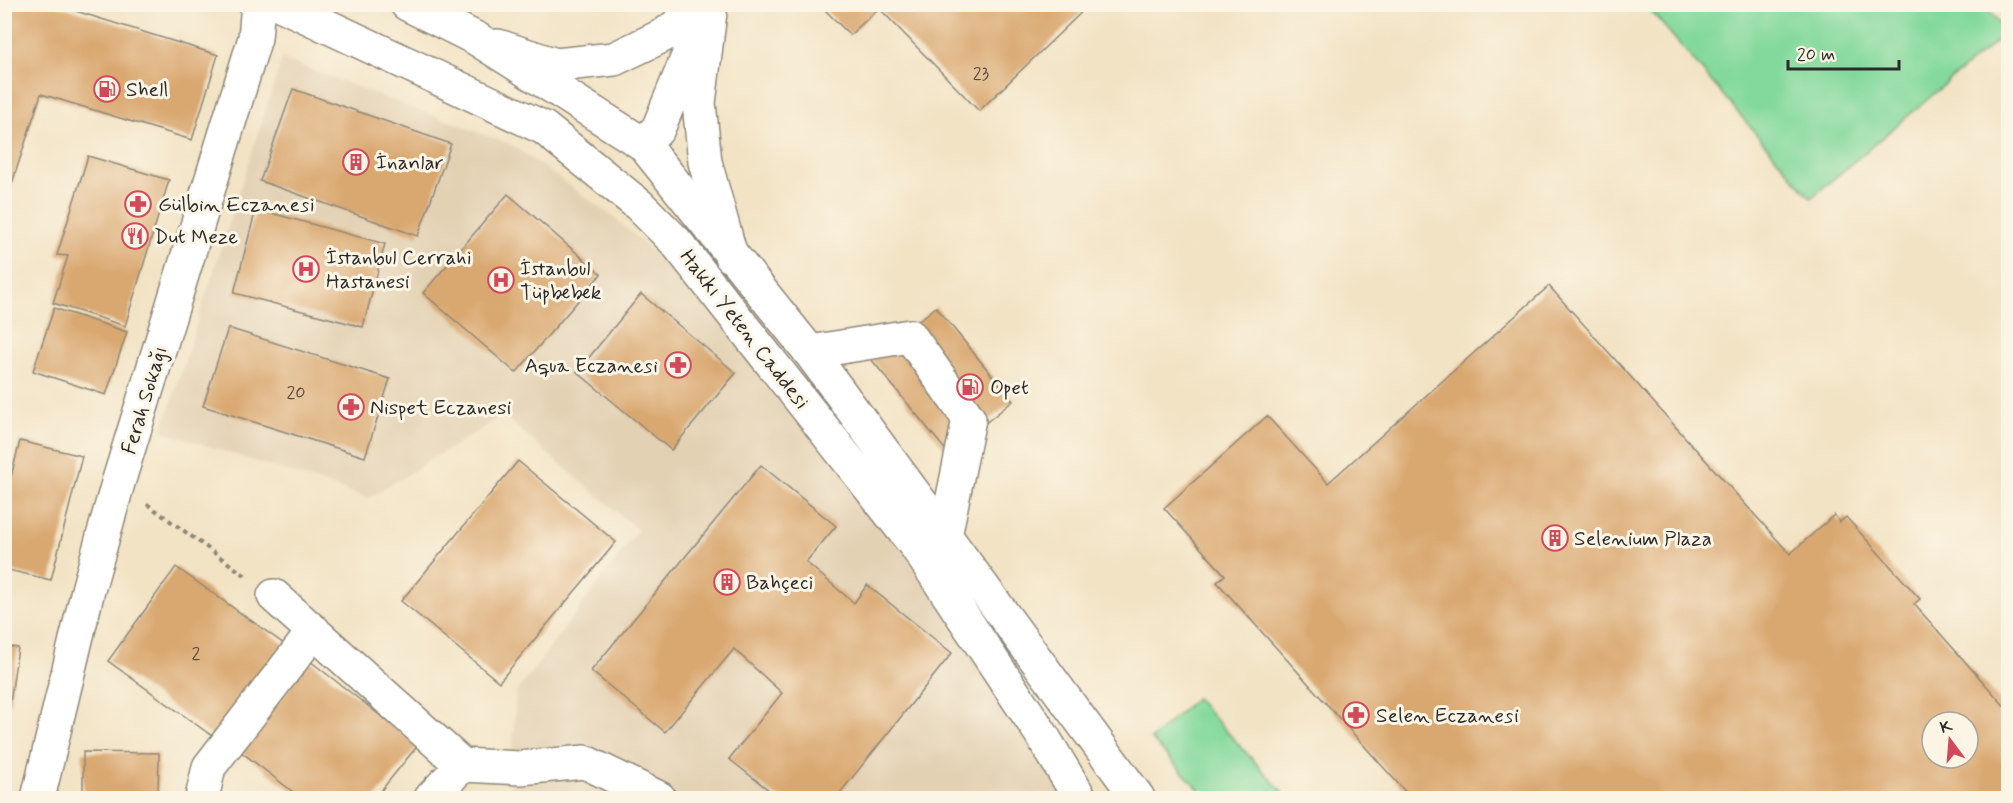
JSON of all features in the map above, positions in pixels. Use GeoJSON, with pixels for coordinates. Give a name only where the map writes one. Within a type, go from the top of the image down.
{"type":"FeatureCollection","features":[{"type":"Feature","properties":{"kind":"main road","name":"Ferah Sokağı"},"geometry":{"type":"LineString","coordinates":[[38,798],[88,590],[118,483],[255,38],[258,4]]}},
{"type":"Feature","properties":{"kind":"main road","name":"Hakkı Yeten Caddesi"},"geometry":{"type":"LineString","coordinates":[[280,4],[544,128],[639,205],[676,242],[916,546],[1042,735],[1080,798]]}},
{"type":"Feature","properties":{"kind":"main road","name":"Hakkı Yeten Caddesi"},"geometry":{"type":"LineString","coordinates":[[407,4],[477,39],[643,144],[810,352],[1138,798]]}},
{"type":"Feature","properties":{"kind":"main road"},"geometry":{"type":"LineString","coordinates":[[639,205],[643,144],[657,129],[709,4]]}},
{"type":"Feature","properties":{"kind":"main road"},"geometry":{"type":"LineString","coordinates":[[477,39],[556,65],[614,58],[664,35],[709,4]]}},
{"type":"Feature","properties":{"kind":"main road"},"geometry":{"type":"LineString","coordinates":[[709,4],[699,103],[705,162],[731,256]]}},
{"type":"Feature","properties":{"kind":"main road"},"geometry":{"type":"LineString","coordinates":[[810,352],[910,336],[969,419],[945,536]]}},
{"type":"Feature","properties":{"kind":"main road"},"geometry":{"type":"LineString","coordinates":[[274,596],[462,765],[520,768],[585,762],[659,798]]}},
{"type":"Feature","properties":{"kind":"main road"},"geometry":{"type":"LineString","coordinates":[[202,798],[209,767],[314,631]]}},
{"type":"Feature","properties":{"kind":"main road"},"geometry":{"type":"LineString","coordinates":[[431,798],[462,765]]}},
{"type":"Feature","properties":{"kind":"path"},"geometry":{"type":"LineString","coordinates":[[118,483],[274,596]]}},
{"type":"Feature","properties":{"kind":"shaded area"},"geometry":{"type":"Polygon","coordinates":[[[282,59],[512,145],[616,219],[773,360],[1071,798],[510,798],[516,693],[638,530],[503,415],[369,498],[162,431],[282,59]]]}},
{"type":"Feature","properties":{"kind":"green space"},"geometry":{"type":"Polygon","coordinates":[[[1646,5],[1984,5],[2007,32],[1811,198],[1646,5]]]}},
{"type":"Feature","properties":{"kind":"green space"},"geometry":{"type":"Polygon","coordinates":[[[1196,698],[1288,798],[1207,798],[1151,739],[1196,698]]]}},
{"type":"Feature","properties":{"kind":"building"},"geometry":{"type":"Polygon","coordinates":[[[5,4],[53,4],[218,55],[192,140],[41,94],[4,208],[5,4]]]}},
{"type":"Feature","properties":{"kind":"building"},"geometry":{"type":"Polygon","coordinates":[[[832,4],[1090,4],[979,111],[879,8],[850,35],[826,11],[832,4]]]}},
{"type":"Feature","properties":{"kind":"building","name":"İnanlar"},"geometry":{"type":"Polygon","coordinates":[[[293,89],[451,144],[418,236],[260,181],[293,89]]]}},
{"type":"Feature","properties":{"kind":"building"},"geometry":{"type":"Polygon","coordinates":[[[88,156],[169,180],[125,326],[53,303],[68,256],[57,255],[88,156]]]}},
{"type":"Feature","properties":{"kind":"building"},"geometry":{"type":"Polygon","coordinates":[[[508,194],[601,274],[516,373],[423,293],[508,194]]]}},
{"type":"Feature","properties":{"kind":"building","name":"İstanbul Cerrahi Hastanesi"},"geometry":{"type":"Polygon","coordinates":[[[256,209],[385,244],[363,327],[234,293],[256,209]]]}},
{"type":"Feature","properties":{"kind":"building","name":"Selenium Plaza"},"geometry":{"type":"Polygon","coordinates":[[[1549,286],[1790,554],[1834,515],[1840,522],[1846,517],[1920,599],[1914,604],[2008,710],[2008,791],[2000,798],[1411,798],[1217,582],[1225,575],[1164,508],[1267,416],[1328,483],[1549,286]]]}},
{"type":"Feature","properties":{"kind":"building"},"geometry":{"type":"Polygon","coordinates":[[[641,294],[736,373],[671,450],[577,372],[641,294]]]}},
{"type":"Feature","properties":{"kind":"building"},"geometry":{"type":"Polygon","coordinates":[[[936,307],[1013,401],[948,453],[871,359],[936,307]]]}},
{"type":"Feature","properties":{"kind":"building"},"geometry":{"type":"Polygon","coordinates":[[[54,308],[127,332],[106,395],[33,371],[54,308]]]}},
{"type":"Feature","properties":{"kind":"building"},"geometry":{"type":"Polygon","coordinates":[[[228,328],[390,379],[365,457],[203,406],[228,328]]]}},
{"type":"Feature","properties":{"kind":"building"},"geometry":{"type":"Polygon","coordinates":[[[20,441],[82,456],[51,580],[4,569],[4,504],[20,441]]]}},
{"type":"Feature","properties":{"kind":"building"},"geometry":{"type":"Polygon","coordinates":[[[518,461],[616,542],[499,682],[401,601],[518,461]]]}},
{"type":"Feature","properties":{"kind":"building"},"geometry":{"type":"Polygon","coordinates":[[[761,465],[836,526],[806,562],[854,603],[867,585],[952,653],[836,798],[779,798],[729,759],[782,693],[734,649],[665,732],[591,671],[761,465]]]}},
{"type":"Feature","properties":{"kind":"building"},"geometry":{"type":"Polygon","coordinates":[[[176,567],[284,644],[215,738],[108,661],[176,567]]]}},
{"type":"Feature","properties":{"kind":"building"},"geometry":{"type":"Polygon","coordinates":[[[4,646],[18,648],[10,703],[4,702],[4,646]]]}},
{"type":"Feature","properties":{"kind":"building"},"geometry":{"type":"Polygon","coordinates":[[[310,661],[418,745],[375,798],[301,798],[240,751],[310,661]]]}},
{"type":"Feature","properties":{"kind":"building"},"geometry":{"type":"Polygon","coordinates":[[[83,752],[159,753],[158,798],[83,798],[83,752]]]}},
{"type":"Feature","properties":{"kind":"place","name":"Shell"},"geometry":{"type":"Point","coordinates":[107,89]}},
{"type":"Feature","properties":{"kind":"place","name":"İnanlar"},"geometry":{"type":"Point","coordinates":[356,162]}},
{"type":"Feature","properties":{"kind":"place","name":"Gülbin Eczanesi"},"geometry":{"type":"Point","coordinates":[138,204]}},
{"type":"Feature","properties":{"kind":"place","name":"Dut Meze"},"geometry":{"type":"Point","coordinates":[135,236]}},
{"type":"Feature","properties":{"kind":"place","name":"İstanbul Cerrahi Hastanesi"},"geometry":{"type":"Point","coordinates":[306,269]}},
{"type":"Feature","properties":{"kind":"place","name":"İstanbul Tüpbebek"},"geometry":{"type":"Point","coordinates":[501,280]}},
{"type":"Feature","properties":{"kind":"place","name":"Aqua Eczanesi"},"geometry":{"type":"Point","coordinates":[678,365]}},
{"type":"Feature","properties":{"kind":"place","name":"Opet"},"geometry":{"type":"Point","coordinates":[970,387]}},
{"type":"Feature","properties":{"kind":"place","name":"Nispet Eczanesi"},"geometry":{"type":"Point","coordinates":[351,407]}},
{"type":"Feature","properties":{"kind":"place","name":"Selenium Plaza"},"geometry":{"type":"Point","coordinates":[1555,538]}},
{"type":"Feature","properties":{"kind":"place","name":"Bahçeci"},"geometry":{"type":"Point","coordinates":[727,582]}},
{"type":"Feature","properties":{"kind":"place","name":"Selen Eczanesi"},"geometry":{"type":"Point","coordinates":[1356,715]}}]}
